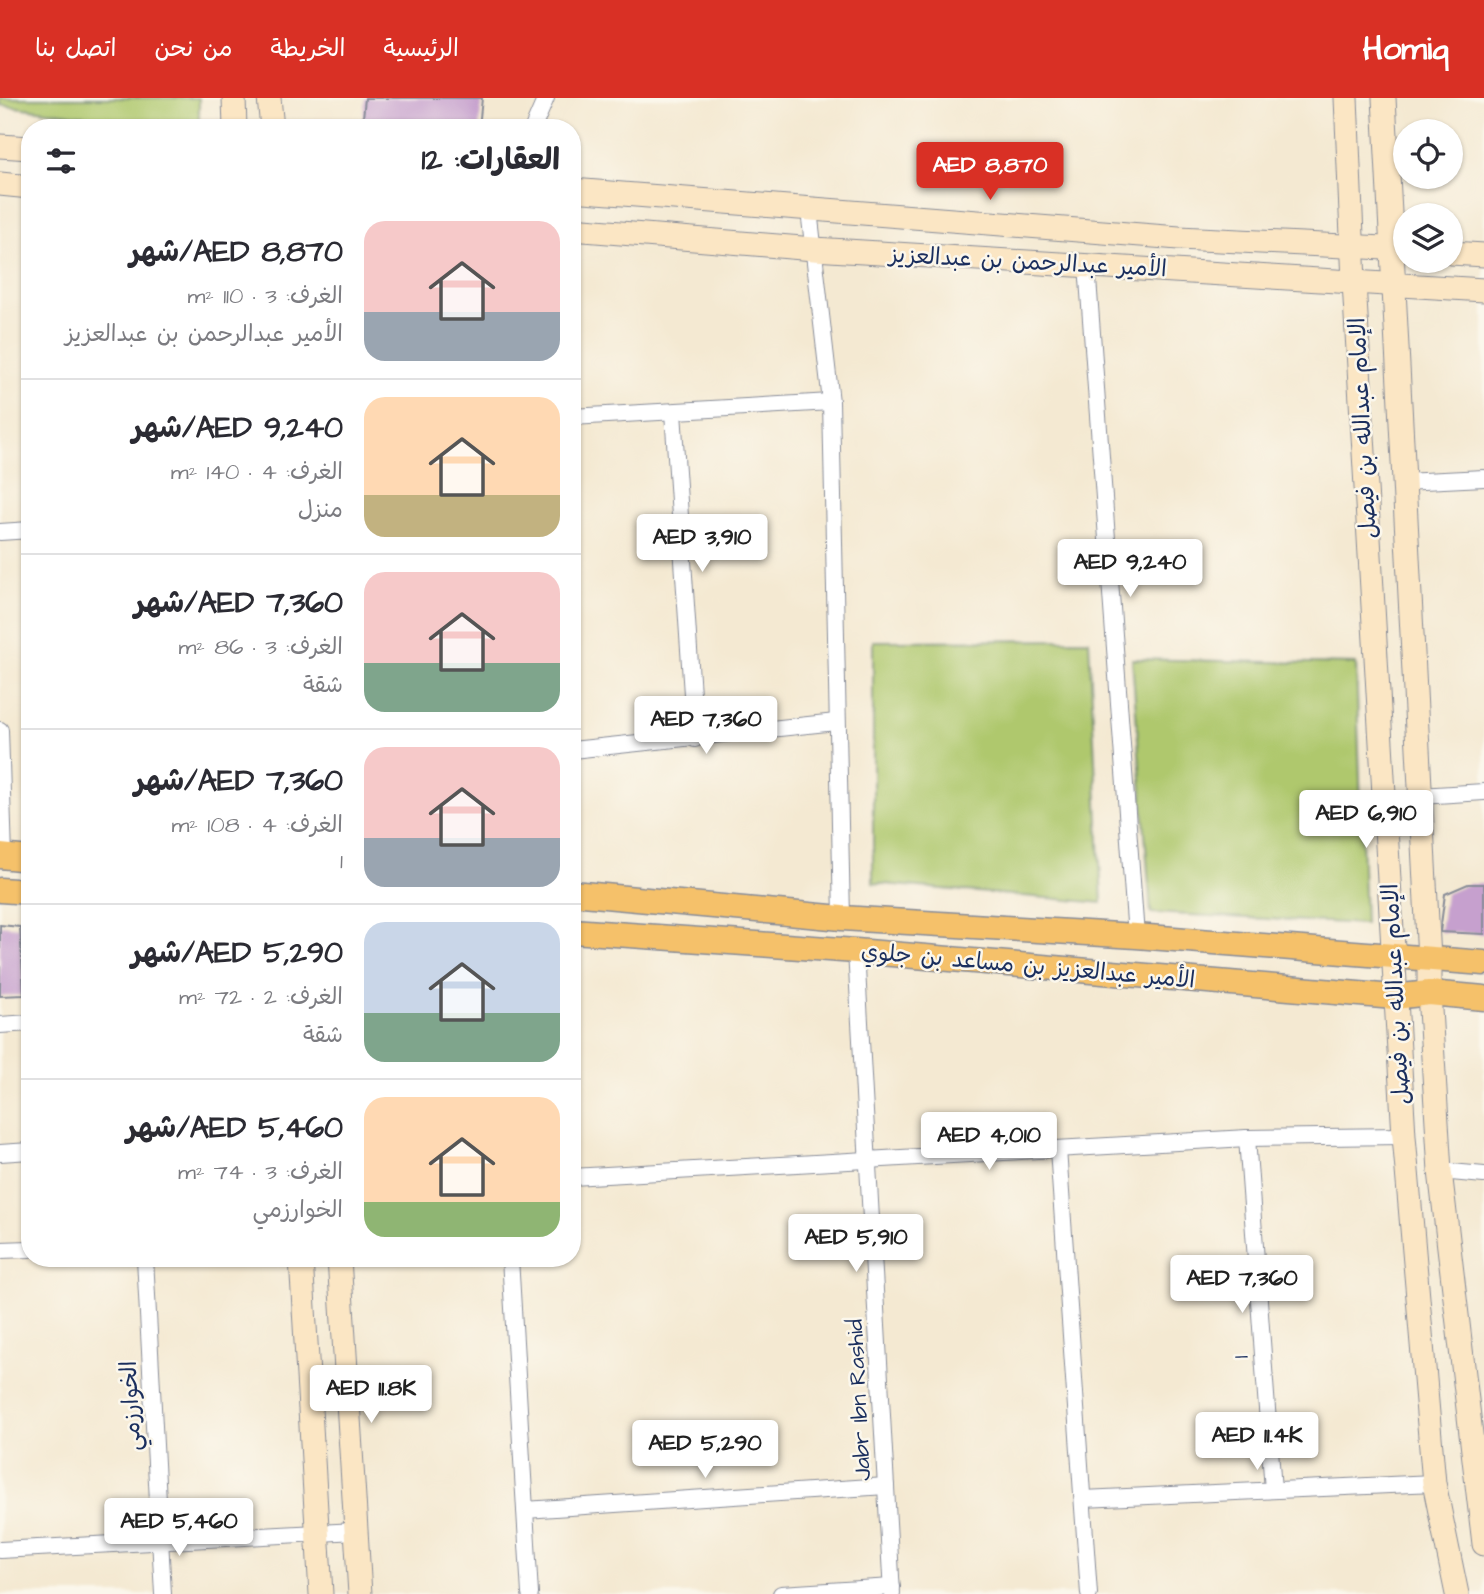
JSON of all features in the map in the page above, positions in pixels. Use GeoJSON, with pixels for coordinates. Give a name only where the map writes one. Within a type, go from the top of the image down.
{"type":"FeatureCollection","features":[{"type":"Feature","properties":{"kind":"main road"},"geometry":{"type":"LineString","coordinates":[[2,856],[21,858]]}},
{"type":"Feature","properties":{"kind":"main road"},"geometry":{"type":"LineString","coordinates":[[0,890],[21,891]]}},
{"type":"Feature","properties":{"kind":"main road","name":"الأمير عبدالعزيز بن مساعد بن جلوي"},"geometry":{"type":"LineString","coordinates":[[581,894],[842,918],[1136,936],[1484,963]]}},
{"type":"Feature","properties":{"kind":"main road","name":"الأمير عبدالعزيز بن مساعد بن جلوي"},"geometry":{"type":"LineString","coordinates":[[581,931],[1394,997],[1429,993],[1484,998]]}},
{"type":"Feature","properties":{"kind":"street"},"geometry":{"type":"LineString","coordinates":[[234,98],[235,119]]}},
{"type":"Feature","properties":{"kind":"street"},"geometry":{"type":"LineString","coordinates":[[270,98],[271,119]]}},
{"type":"Feature","properties":{"kind":"street"},"geometry":{"type":"LineString","coordinates":[[537,119],[546,98]]}},
{"type":"Feature","properties":{"kind":"street","name":"الإمام عبدالله بن فيصل"},"geometry":{"type":"LineString","coordinates":[[1346,98],[1354,282],[1404,1136],[1434,1483],[1457,1594]]}},
{"type":"Feature","properties":{"kind":"street","name":"الإمام عبدالله بن فيصل"},"geometry":{"type":"LineString","coordinates":[[1384,98],[1394,203]]}},
{"type":"Feature","properties":{"kind":"street"},"geometry":{"type":"LineString","coordinates":[[0,146],[21,147]]}},
{"type":"Feature","properties":{"kind":"street"},"geometry":{"type":"LineString","coordinates":[[0,184],[21,186]]}},
{"type":"Feature","properties":{"kind":"street","name":"الأمير عبدالرحمن بن عبدالعزيز"},"geometry":{"type":"LineString","coordinates":[[581,191],[1179,238],[1393,248]]}},
{"type":"Feature","properties":{"kind":"street"},"geometry":{"type":"LineString","coordinates":[[809,210],[831,402],[842,918]]}},
{"type":"Feature","properties":{"kind":"street","name":"الأمير عبدالرحمن بن عبدالعزيز"},"geometry":{"type":"LineString","coordinates":[[581,230],[814,249],[1484,290]]}},
{"type":"Feature","properties":{"kind":"street"},"geometry":{"type":"LineString","coordinates":[[1463,254],[1484,256]]}},
{"type":"Feature","properties":{"kind":"street"},"geometry":{"type":"LineString","coordinates":[[1087,265],[1136,936]]}},
{"type":"Feature","properties":{"kind":"street","name":"الإمام عبدالله بن فيصل"},"geometry":{"type":"LineString","coordinates":[[1396,273],[1403,482],[1440,1171],[1484,1544]]}},
{"type":"Feature","properties":{"kind":"street"},"geometry":{"type":"LineString","coordinates":[[581,417],[831,402]]}},
{"type":"Feature","properties":{"kind":"street"},"geometry":{"type":"LineString","coordinates":[[673,412],[695,739]]}},
{"type":"Feature","properties":{"kind":"street"},"geometry":{"type":"LineString","coordinates":[[1403,482],[1484,478]]}},
{"type":"Feature","properties":{"kind":"street"},"geometry":{"type":"LineString","coordinates":[[0,532],[21,531]]}},
{"type":"Feature","properties":{"kind":"street"},"geometry":{"type":"LineString","coordinates":[[1372,581],[1377,595],[1393,600],[1405,593],[1408,576]]}},
{"type":"Feature","properties":{"kind":"street"},"geometry":{"type":"LineString","coordinates":[[1377,668],[1380,653],[1394,645],[1408,651],[1412,661]]}},
{"type":"Feature","properties":{"kind":"street"},"geometry":{"type":"LineString","coordinates":[[581,749],[836,722]]}},
{"type":"Feature","properties":{"kind":"street"},"geometry":{"type":"LineString","coordinates":[[0,730],[2,856]]}},
{"type":"Feature","properties":{"kind":"street"},"geometry":{"type":"LineString","coordinates":[[1420,796],[1484,792]]}},
{"type":"Feature","properties":{"kind":"street","name":"Jabr Ibn Rashid"},"geometry":{"type":"LineString","coordinates":[[856,951],[892,1590]]}},
{"type":"Feature","properties":{"kind":"street"},"geometry":{"type":"LineString","coordinates":[[0,1025],[21,1024]]}},
{"type":"Feature","properties":{"kind":"street"},"geometry":{"type":"LineString","coordinates":[[581,1176],[1247,1138],[1404,1136]]}},
{"type":"Feature","properties":{"kind":"street","name":"1"},"geometry":{"type":"LineString","coordinates":[[1247,1138],[1273,1490]]}},
{"type":"Feature","properties":{"kind":"street"},"geometry":{"type":"LineString","coordinates":[[1058,1149],[1089,1594]]}},
{"type":"Feature","properties":{"kind":"street"},"geometry":{"type":"LineString","coordinates":[[0,1153],[21,1152]]}},
{"type":"Feature","properties":{"kind":"street"},"geometry":{"type":"LineString","coordinates":[[1440,1171],[1484,1175]]}},
{"type":"Feature","properties":{"kind":"street"},"geometry":{"type":"LineString","coordinates":[[0,1250],[21,1249]]}},
{"type":"Feature","properties":{"kind":"street","name":"الخوارزمي"},"geometry":{"type":"LineString","coordinates":[[146,1267],[163,1594]]}},
{"type":"Feature","properties":{"kind":"street"},"geometry":{"type":"LineString","coordinates":[[302,1267],[321,1594]]}},
{"type":"Feature","properties":{"kind":"street"},"geometry":{"type":"LineString","coordinates":[[340,1267],[360,1594]]}},
{"type":"Feature","properties":{"kind":"street"},"geometry":{"type":"LineString","coordinates":[[511,1267],[530,1594]]}},
{"type":"Feature","properties":{"kind":"street"},"geometry":{"type":"LineString","coordinates":[[1083,1499],[1434,1483]]}},
{"type":"Feature","properties":{"kind":"street"},"geometry":{"type":"LineString","coordinates":[[525,1510],[886,1486]]}},
{"type":"Feature","properties":{"kind":"street"},"geometry":{"type":"LineString","coordinates":[[0,1550],[356,1531]]}},
{"type":"Feature","properties":{"kind":"street"},"geometry":{"type":"LineString","coordinates":[[781,1594],[892,1590]]}},
{"type":"Feature","properties":{"kind":"green space"},"geometry":{"type":"Polygon","coordinates":[[[0,98],[199,98],[199,119],[110,119],[0,105],[0,98]]]}},
{"type":"Feature","properties":{"kind":"green space"},"geometry":{"type":"Polygon","coordinates":[[[1089,640],[1102,903],[873,883],[873,641],[1089,640]]]}},
{"type":"Feature","properties":{"kind":"green space"},"geometry":{"type":"Polygon","coordinates":[[[1132,659],[1356,664],[1365,924],[1151,913],[1132,659]]]}},
{"type":"Feature","properties":{"kind":"building"},"geometry":{"type":"Polygon","coordinates":[[[365,98],[482,98],[480,119],[363,119],[365,98]]]}},
{"type":"Feature","properties":{"kind":"building"},"geometry":{"type":"Polygon","coordinates":[[[1468,884],[1484,884],[1484,934],[1440,932],[1445,894],[1468,884]]]}},
{"type":"Feature","properties":{"kind":"building"},"geometry":{"type":"Polygon","coordinates":[[[0,925],[20,927],[21,995],[0,996],[0,925]]]}}]}
